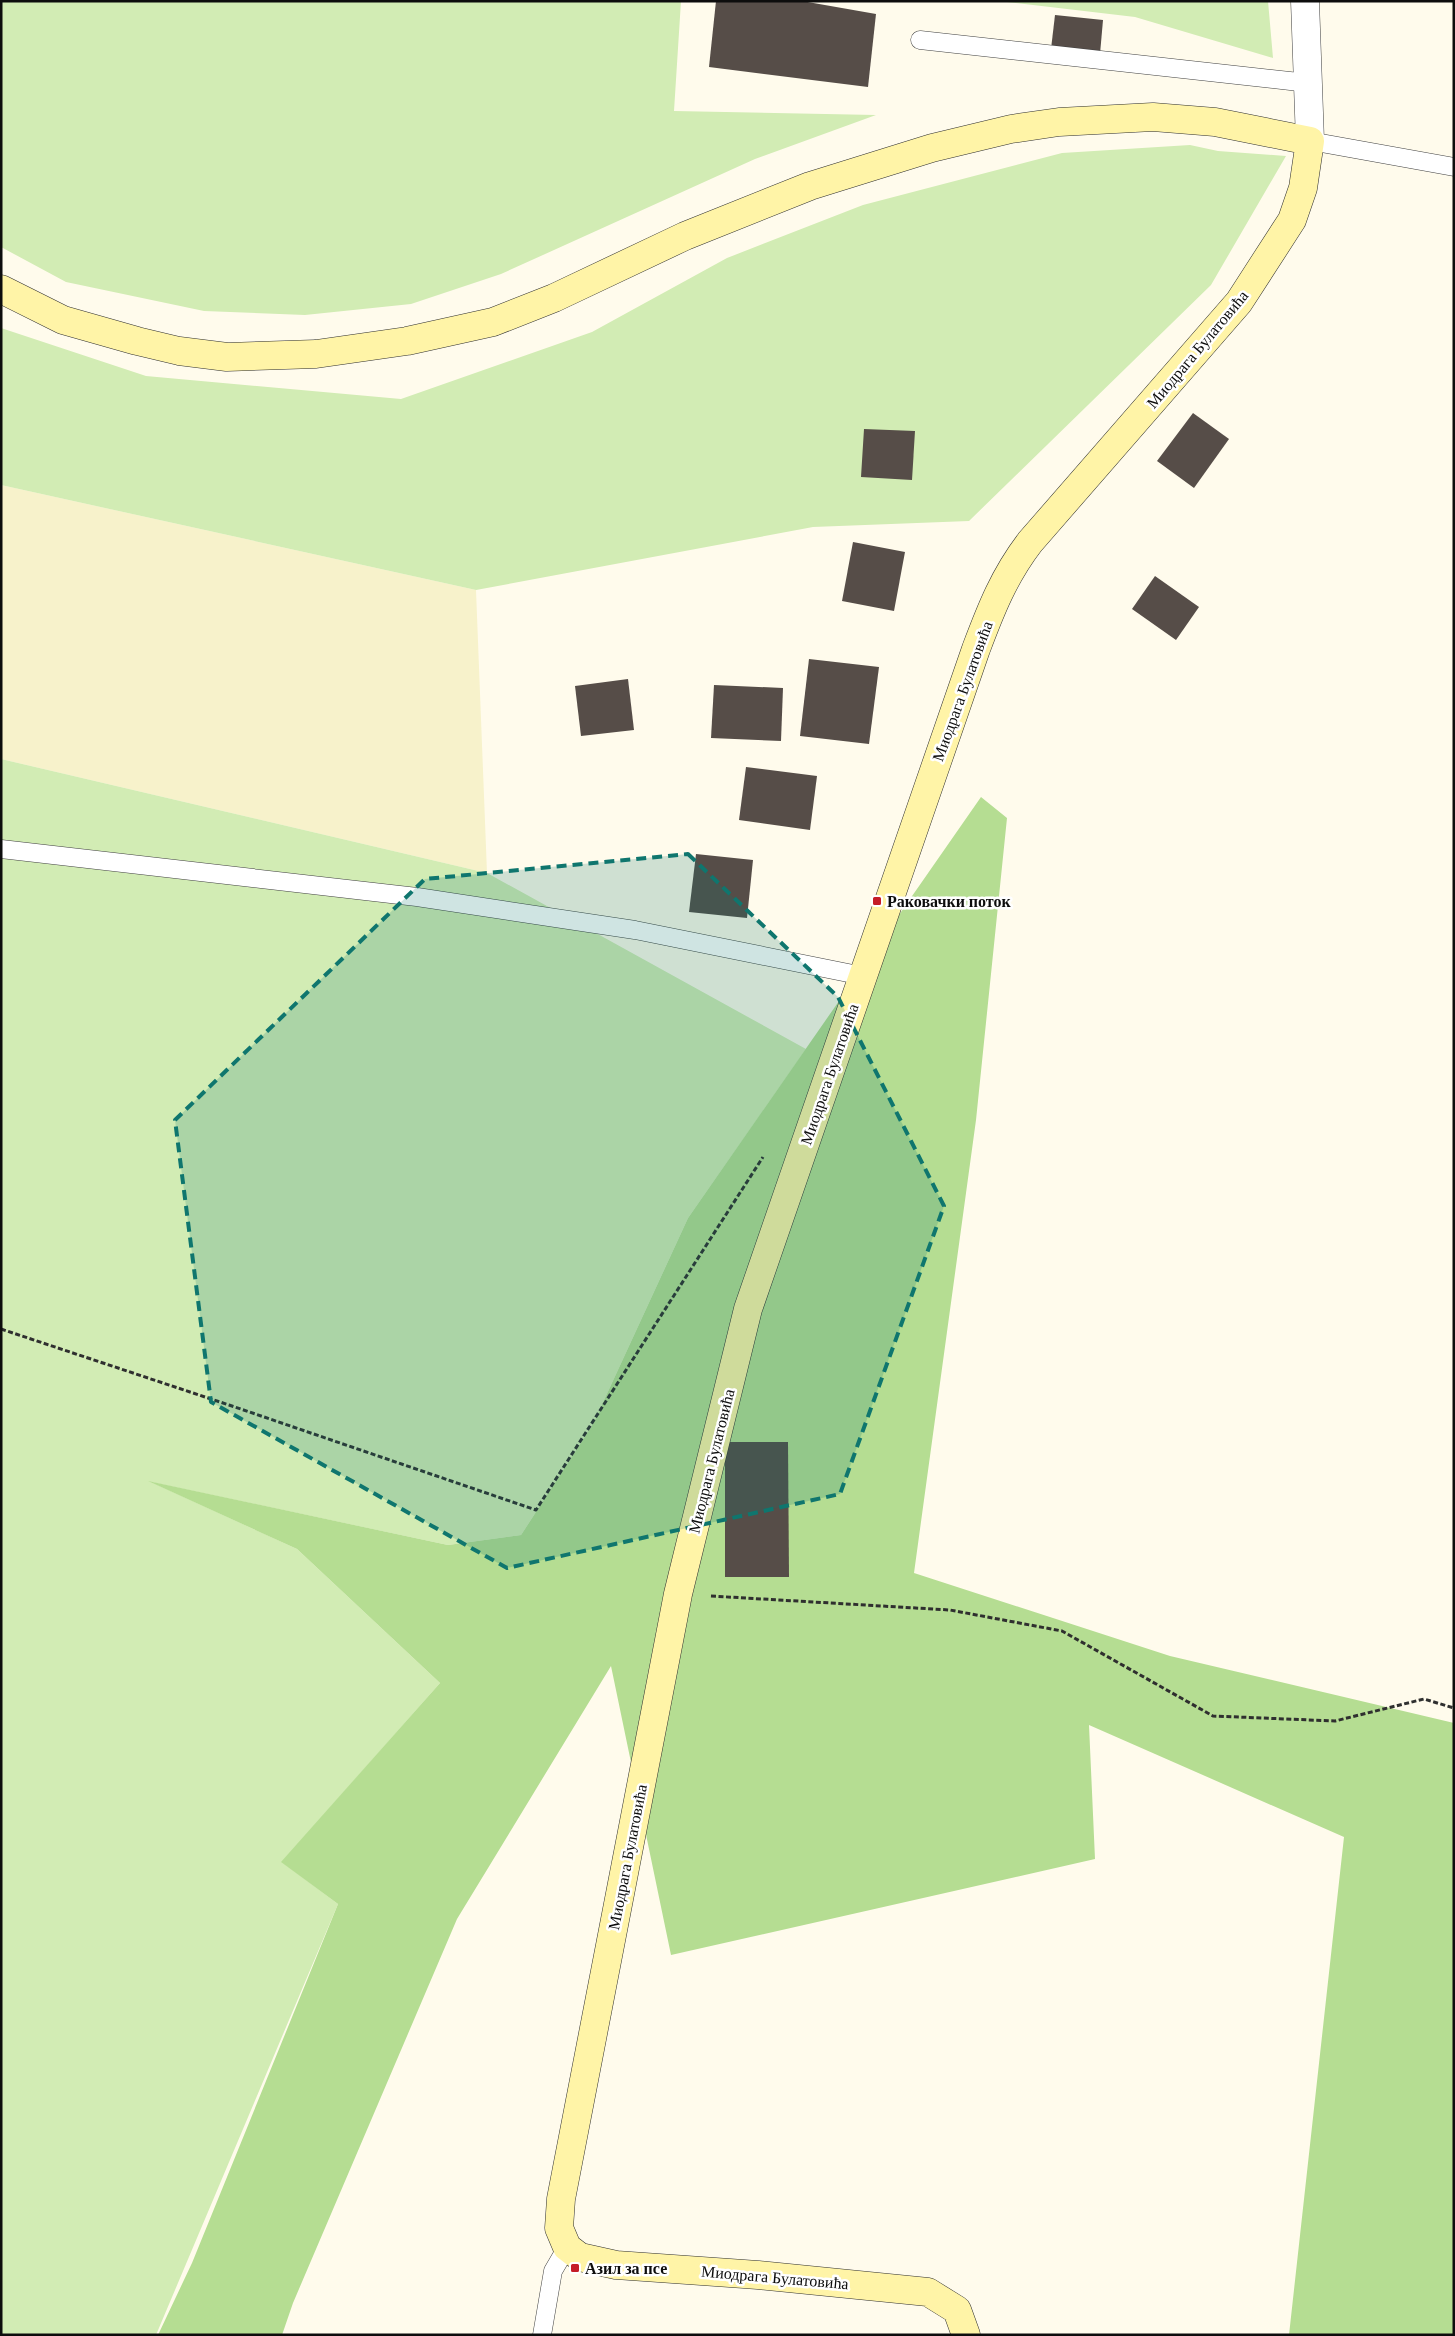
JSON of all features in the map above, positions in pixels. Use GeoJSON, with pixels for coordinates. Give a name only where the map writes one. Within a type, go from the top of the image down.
{"type":"FeatureCollection","features":[{"type":"Feature","properties":{"kind":"street","name":"Миодрага Булатовића"},"geometry":{"type":"LineString","coordinates":[[966,2335],[957,2310],[928,2292],[758,2275],[616,2265],[580,2258],[567,2246],[559,2228],[561,2199],[678,1594],[748,1309],[976,649],[1011,567],[1030,542],[1239,302],[1292,220],[1303,188],[1310,141],[1305,1]]}},
{"type":"Feature","properties":{"kind":"street"},"geometry":{"type":"LineString","coordinates":[[1,289],[64,320],[179,351],[227,356],[316,354],[407,341],[493,322],[554,298],[685,236],[810,186],[932,148],[1011,129],[1059,122],[1153,117],[1215,122],[1310,141]]}},
{"type":"Feature","properties":{"kind":"lane"},"geometry":{"type":"LineString","coordinates":[[920,40],[1308,83]]}},
{"type":"Feature","properties":{"kind":"lane"},"geometry":{"type":"LineString","coordinates":[[1310,141],[1454,167]]}},
{"type":"Feature","properties":{"kind":"lane"},"geometry":{"type":"LineString","coordinates":[[1,849],[446,902],[635,930],[863,976]]}},
{"type":"Feature","properties":{"kind":"lane"},"geometry":{"type":"LineString","coordinates":[[542,2335],[553,2271],[567,2246]]}},
{"type":"Feature","properties":{"kind":"path"},"geometry":{"type":"LineString","coordinates":[[1,1329],[536,1510],[768,1150]]}},
{"type":"Feature","properties":{"kind":"path"},"geometry":{"type":"LineString","coordinates":[[678,1594],[950,1610],[1062,1631],[1212,1716],[1335,1721],[1424,1699],[1454,1708]]}},
{"type":"Feature","properties":{"kind":"highlighted area"},"geometry":{"type":"Polygon","coordinates":[[[688,854],[838,997],[944,1206],[840,1494],[507,1568],[211,1402],[175,1120],[425,879],[688,854]]]}},
{"type":"Feature","properties":{"kind":"shaded area"},"geometry":{"type":"Polygon","coordinates":[[[1,485],[476,590],[487,873],[1,759],[1,485]]]}},
{"type":"Feature","properties":{"kind":"green space"},"geometry":{"type":"Polygon","coordinates":[[[1,1],[681,1],[674,111],[876,115],[755,159],[501,274],[411,304],[305,315],[204,311],[66,282],[1,247],[1,1]]]}},
{"type":"Feature","properties":{"kind":"green space"},"geometry":{"type":"Polygon","coordinates":[[[998,1],[1268,1],[1273,58],[1135,17],[998,1]]]}},
{"type":"Feature","properties":{"kind":"green space"},"geometry":{"type":"Polygon","coordinates":[[[1190,145],[1218,151],[1286,156],[1211,285],[969,521],[813,527],[476,590],[1,485],[1,328],[146,376],[401,399],[592,332],[727,258],[863,205],[1062,153],[1190,145]]]}},
{"type":"Feature","properties":{"kind":"green space"},"geometry":{"type":"Polygon","coordinates":[[[1,759],[487,873],[806,1049],[688,1218],[593,1424],[521,1535],[448,1545],[151,1482],[297,1549],[440,1683],[282,1862],[338,1904],[156,2335],[1,2335],[1,759]]]}},
{"type":"Feature","properties":{"kind":"green space"},"geometry":{"type":"Polygon","coordinates":[[[981,797],[1007,818],[976,1120],[914,1573],[1170,1656],[1454,1723],[1454,2335],[1289,2335],[1344,1837],[1089,1725],[1095,1859],[671,1955],[611,1666],[457,1919],[293,2303],[282,2335],[158,2335],[192,2263],[338,1904],[281,1862],[440,1683],[297,1549],[148,1481],[448,1545],[521,1535],[593,1424],[688,1218],[981,797]]]}},
{"type":"Feature","properties":{"kind":"building"},"geometry":{"type":"Polygon","coordinates":[[[716,1],[802,1],[876,14],[868,87],[709,67],[716,1]]]}},
{"type":"Feature","properties":{"kind":"building"},"geometry":{"type":"Polygon","coordinates":[[[1055,15],[1103,20],[1100,54],[1051,49],[1055,15]]]}},
{"type":"Feature","properties":{"kind":"building"},"geometry":{"type":"Polygon","coordinates":[[[1193,413],[1229,439],[1194,488],[1157,461],[1193,413]]]}},
{"type":"Feature","properties":{"kind":"building"},"geometry":{"type":"Polygon","coordinates":[[[864,429],[915,431],[912,480],[861,477],[864,429]]]}},
{"type":"Feature","properties":{"kind":"building"},"geometry":{"type":"Polygon","coordinates":[[[853,542],[905,552],[894,611],[842,601],[853,542]]]}},
{"type":"Feature","properties":{"kind":"building"},"geometry":{"type":"Polygon","coordinates":[[[1155,576],[1199,607],[1176,640],[1132,609],[1155,576]]]}},
{"type":"Feature","properties":{"kind":"building"},"geometry":{"type":"Polygon","coordinates":[[[809,659],[879,667],[869,744],[800,736],[809,659]]]}},
{"type":"Feature","properties":{"kind":"building"},"geometry":{"type":"Polygon","coordinates":[[[628,679],[634,730],[581,736],[575,686],[628,679]]]}},
{"type":"Feature","properties":{"kind":"building"},"geometry":{"type":"Polygon","coordinates":[[[714,685],[783,688],[781,741],[711,738],[714,685]]]}},
{"type":"Feature","properties":{"kind":"building"},"geometry":{"type":"Polygon","coordinates":[[[746,767],[817,776],[810,830],[739,820],[746,767]]]}},
{"type":"Feature","properties":{"kind":"building"},"geometry":{"type":"Polygon","coordinates":[[[696,854],[753,860],[747,918],[689,912],[696,854]]]}},
{"type":"Feature","properties":{"kind":"building"},"geometry":{"type":"Polygon","coordinates":[[[725,1442],[788,1442],[789,1577],[725,1577],[725,1442]]]}},
{"type":"Feature","properties":{"kind":"place","name":"Раковачки поток"},"geometry":{"type":"Point","coordinates":[877,901]}},
{"type":"Feature","properties":{"kind":"place","name":"Азил за псе"},"geometry":{"type":"Point","coordinates":[575,2268]}}]}
